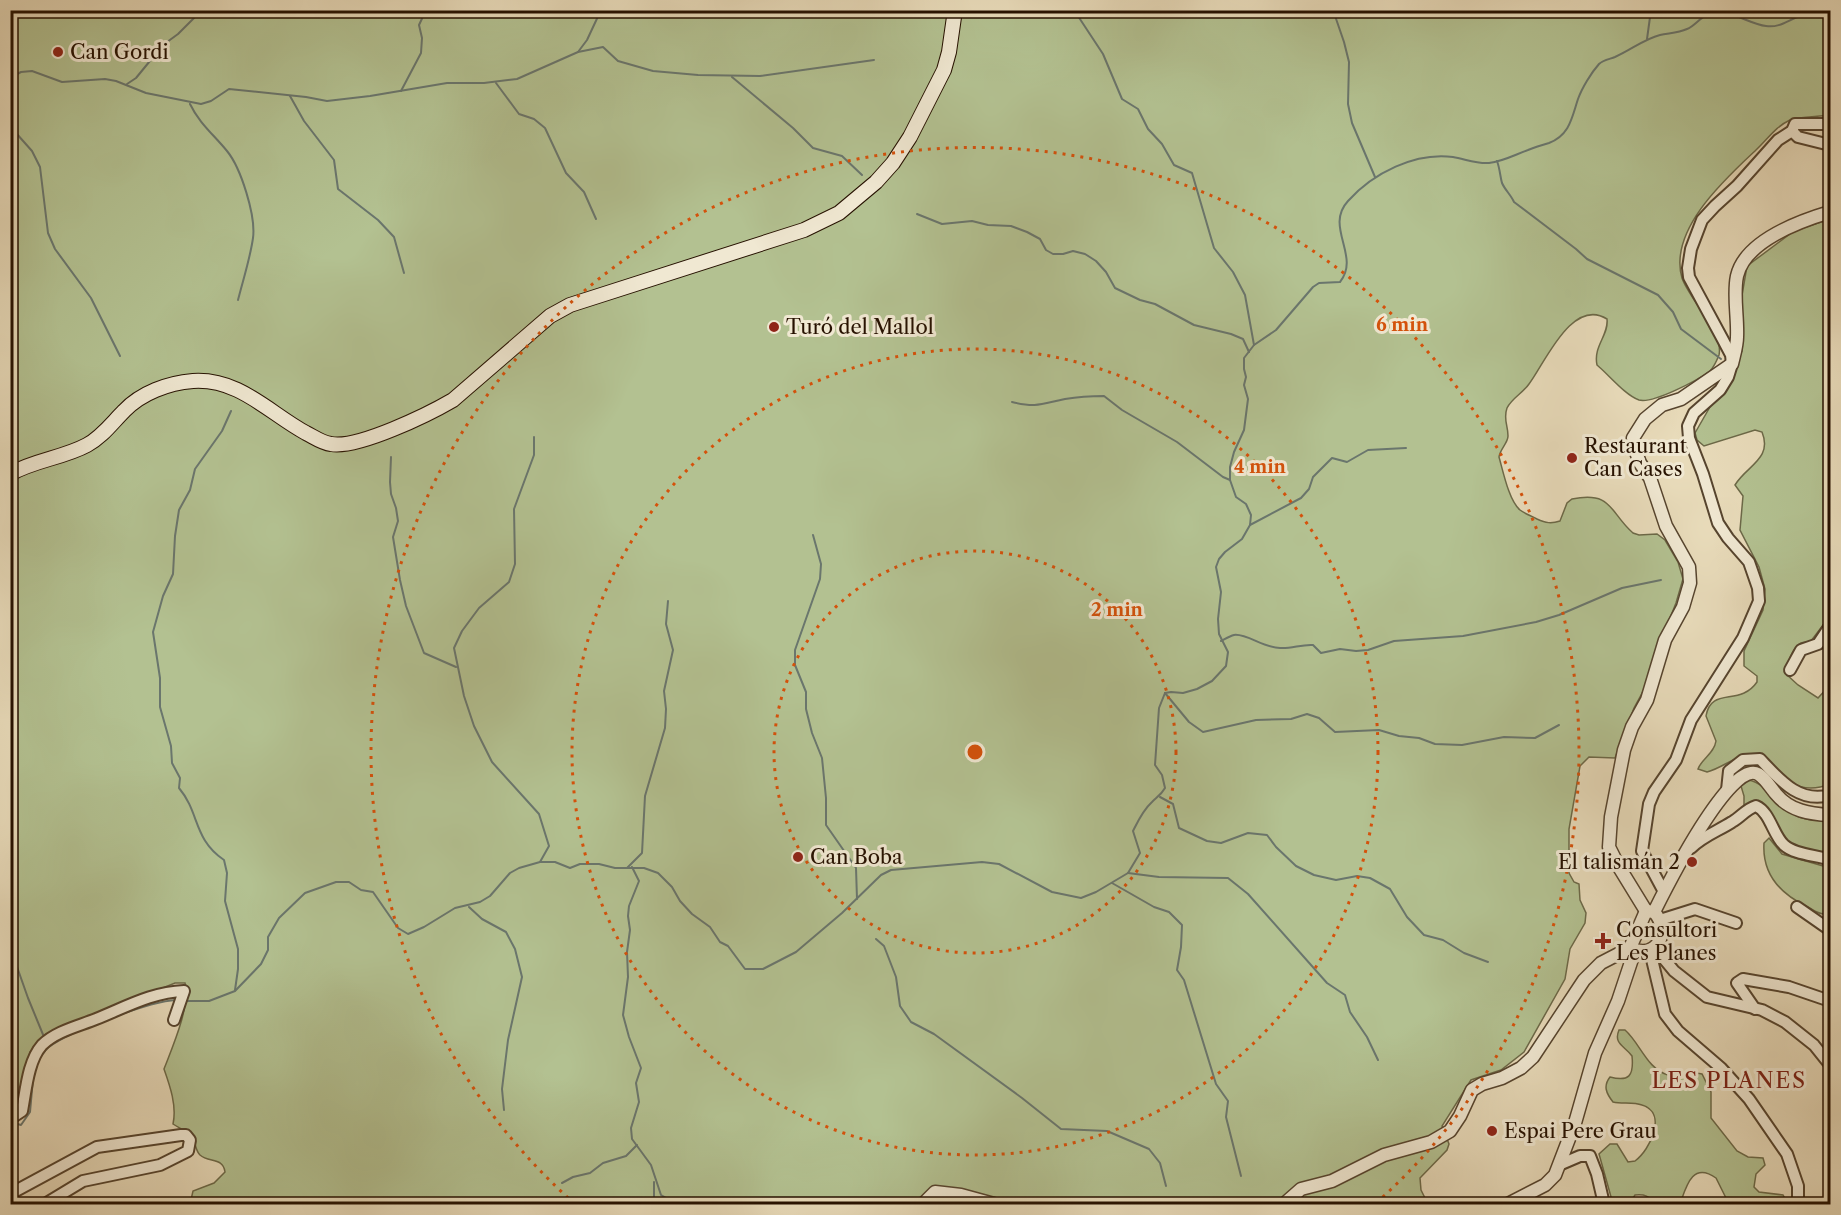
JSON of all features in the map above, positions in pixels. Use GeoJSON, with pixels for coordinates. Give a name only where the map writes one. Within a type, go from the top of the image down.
{"type":"FeatureCollection","features":[{"type":"Feature","properties":{"kind":"main road"},"geometry":{"type":"LineString","coordinates":[[10,474],[88,444],[145,394],[173,384],[193,381],[207,381],[231,386],[298,429],[327,443],[346,445],[360,441],[411,421],[453,400],[550,316],[570,304],[751,248],[822,223],[839,213],[870,188],[885,173],[902,149],[944,70],[956,10]]}},
{"type":"Feature","properties":{"kind":"street"},"geometry":{"type":"LineString","coordinates":[[1732,364],[1731,355],[1689,277],[1691,249],[1698,229],[1708,212],[1737,186],[1778,140],[1792,131],[1793,126],[1798,123],[1830,124]]}},
{"type":"Feature","properties":{"kind":"street"},"geometry":{"type":"LineString","coordinates":[[1792,131],[1798,137],[1830,145]]}},
{"type":"Feature","properties":{"kind":"street"},"geometry":{"type":"LineString","coordinates":[[1664,892],[1642,851],[1649,804],[1654,792],[1676,760],[1691,720],[1743,638],[1759,601],[1758,588],[1749,562],[1718,523],[1689,438],[1688,426],[1694,413],[1720,390],[1728,377],[1737,339],[1737,278],[1740,267],[1757,246],[1792,225],[1830,212]]}},
{"type":"Feature","properties":{"kind":"street"},"geometry":{"type":"LineString","coordinates":[[1732,364],[1681,399],[1662,405],[1645,419],[1633,438],[1640,463],[1650,478],[1666,526],[1689,567],[1690,583],[1683,607],[1665,640],[1647,700],[1626,742],[1611,817],[1609,847],[1653,915],[1660,937],[1653,950],[1665,1014],[1678,1030],[1721,1068],[1749,1099],[1787,1154],[1798,1186],[1798,1204]]}},
{"type":"Feature","properties":{"kind":"street"},"geometry":{"type":"LineString","coordinates":[[1790,670],[1801,650],[1818,644],[1830,626]]}},
{"type":"Feature","properties":{"kind":"street"},"geometry":{"type":"LineString","coordinates":[[1727,790],[1729,771],[1743,760],[1760,759],[1797,794],[1816,797],[1830,795]]}},
{"type":"Feature","properties":{"kind":"street"},"geometry":{"type":"LineString","coordinates":[[1508,1204],[1545,1185],[1554,1175],[1587,1084],[1595,1053],[1618,1001],[1632,949],[1687,851],[1727,790],[1744,774],[1755,773],[1764,779],[1779,798],[1789,806],[1830,815]]}},
{"type":"Feature","properties":{"kind":"street"},"geometry":{"type":"LineString","coordinates":[[1687,851],[1697,842],[1741,816],[1749,808],[1756,806],[1762,810],[1787,848],[1830,860]]}},
{"type":"Feature","properties":{"kind":"street"},"geometry":{"type":"LineString","coordinates":[[1797,907],[1830,930]]}},
{"type":"Feature","properties":{"kind":"street"},"geometry":{"type":"LineString","coordinates":[[1653,915],[1695,909],[1736,923]]}},
{"type":"Feature","properties":{"kind":"street"},"geometry":{"type":"LineString","coordinates":[[1284,1204],[1301,1189],[1332,1181],[1384,1155],[1431,1142],[1450,1131],[1473,1090],[1482,1084],[1512,1073],[1533,1057],[1584,980],[1601,963],[1632,949],[1653,950],[1674,971],[1707,997],[1755,1009],[1785,1022],[1814,1045],[1830,1065]]}},
{"type":"Feature","properties":{"kind":"street"},"geometry":{"type":"LineString","coordinates":[[1755,1009],[1737,983],[1743,979],[1789,987],[1830,1001]]}},
{"type":"Feature","properties":{"kind":"street"},"geometry":{"type":"LineString","coordinates":[[10,1119],[22,1111],[34,1058],[43,1044],[62,1032],[136,1002],[167,992],[184,991],[174,1020]]}},
{"type":"Feature","properties":{"kind":"street"},"geometry":{"type":"LineString","coordinates":[[10,1194],[97,1147],[181,1135],[186,1135],[190,1140],[188,1151],[169,1162],[83,1181],[45,1204]]}},
{"type":"Feature","properties":{"kind":"street"},"geometry":{"type":"LineString","coordinates":[[1559,1165],[1581,1156],[1590,1156],[1604,1204]]}},
{"type":"Feature","properties":{"kind":"street"},"geometry":{"type":"LineString","coordinates":[[923,1204],[935,1192],[961,1195],[994,1204]]}},
{"type":"Feature","properties":{"kind":"green space"},"geometry":{"type":"Polygon","coordinates":[[[11,11],[1830,11],[1830,115],[1790,120],[1776,130],[1702,206],[1683,242],[1680,260],[1682,278],[1711,327],[1719,346],[1719,355],[1711,369],[1696,380],[1664,395],[1639,400],[1597,365],[1597,352],[1606,330],[1607,319],[1594,315],[1582,317],[1571,324],[1561,335],[1529,384],[1507,408],[1505,415],[1508,439],[1499,457],[1510,493],[1520,510],[1540,520],[1554,523],[1560,521],[1567,503],[1572,499],[1585,497],[1603,501],[1633,533],[1657,534],[1665,540],[1678,562],[1683,579],[1647,684],[1634,708],[1615,758],[1589,757],[1580,766],[1569,829],[1569,873],[1574,882],[1579,884],[1580,900],[1586,913],[1585,923],[1570,949],[1565,979],[1524,1052],[1501,1070],[1471,1080],[1442,1126],[1449,1144],[1447,1150],[1420,1178],[1421,1190],[1428,1204],[190,1204],[193,1191],[214,1183],[225,1172],[222,1164],[200,1155],[190,1135],[173,1124],[171,1089],[164,1069],[183,1014],[185,983],[175,983],[41,1041],[30,1052],[18,1109],[11,1115],[11,11]]]}},
{"type":"Feature","properties":{"kind":"green space"},"geometry":{"type":"Polygon","coordinates":[[[1830,219],[1830,616],[1811,641],[1801,643],[1795,649],[1786,674],[1818,698],[1830,685],[1830,784],[1808,788],[1790,783],[1760,755],[1739,757],[1707,772],[1698,769],[1713,749],[1716,741],[1706,716],[1709,707],[1720,699],[1743,694],[1757,682],[1757,676],[1744,666],[1744,651],[1763,610],[1765,589],[1759,567],[1740,530],[1743,496],[1735,485],[1761,456],[1764,441],[1762,432],[1755,430],[1704,446],[1697,440],[1695,433],[1742,351],[1741,301],[1747,266],[1794,231],[1830,219]]]}},
{"type":"Feature","properties":{"kind":"green space"},"geometry":{"type":"Polygon","coordinates":[[[1748,780],[1761,785],[1787,810],[1802,818],[1830,821],[1830,857],[1788,844],[1773,822],[1744,805],[1741,786],[1748,780]]]}},
{"type":"Feature","properties":{"kind":"green space"},"geometry":{"type":"Polygon","coordinates":[[[1769,838],[1782,854],[1830,868],[1830,899],[1823,914],[1796,901],[1780,889],[1774,881],[1769,873],[1764,854],[1764,843],[1769,838]]]}},
{"type":"Feature","properties":{"kind":"green space"},"geometry":{"type":"Polygon","coordinates":[[[1619,1030],[1625,1030],[1630,1035],[1649,1062],[1661,1072],[1672,1076],[1702,1074],[1711,1092],[1711,1118],[1737,1151],[1748,1157],[1763,1158],[1765,1165],[1756,1174],[1754,1187],[1759,1192],[1783,1195],[1788,1204],[1729,1204],[1716,1178],[1701,1172],[1691,1178],[1680,1204],[1655,1204],[1646,1196],[1635,1195],[1629,1204],[1613,1204],[1599,1154],[1610,1144],[1617,1144],[1628,1162],[1635,1161],[1651,1141],[1655,1123],[1650,1109],[1639,1104],[1613,1102],[1607,1093],[1606,1086],[1610,1077],[1626,1078],[1632,1068],[1632,1056],[1619,1042],[1619,1030]]]}},
{"type":"Feature","properties":{"kind":"waterway"},"geometry":{"type":"LineString","coordinates":[[10,20],[15,10]]}},
{"type":"Feature","properties":{"kind":"waterway"},"geometry":{"type":"LineString","coordinates":[[127,84],[136,78],[163,45],[195,17],[195,10]]}},
{"type":"Feature","properties":{"kind":"waterway"},"geometry":{"type":"LineString","coordinates":[[401,91],[421,53],[422,38],[419,25],[426,10]]}},
{"type":"Feature","properties":{"kind":"waterway"},"geometry":{"type":"LineString","coordinates":[[578,52],[587,40],[601,10]]}},
{"type":"Feature","properties":{"kind":"waterway"},"geometry":{"type":"LineString","coordinates":[[1074,10],[1103,54],[1122,99],[1138,109],[1148,129],[1162,144],[1174,165],[1192,173],[1214,248],[1233,272],[1245,295],[1254,345],[1244,358],[1246,377],[1244,385],[1248,399],[1244,430],[1230,467],[1230,480],[1236,497],[1246,504],[1251,515],[1250,525],[1242,539],[1219,559],[1216,567],[1221,592],[1219,634],[1228,652],[1226,666],[1212,681],[1197,689],[1183,693],[1165,693]]}},
{"type":"Feature","properties":{"kind":"waterway"},"geometry":{"type":"LineString","coordinates":[[1333,10],[1349,62],[1348,104],[1352,123],[1375,177]]}},
{"type":"Feature","properties":{"kind":"waterway"},"geometry":{"type":"LineString","coordinates":[[1647,39],[1651,10]]}},
{"type":"Feature","properties":{"kind":"waterway"},"geometry":{"type":"LineString","coordinates":[[1254,345],[1276,330],[1313,287],[1319,283],[1340,282],[1347,262],[1340,231],[1342,211],[1358,191],[1382,173],[1410,161],[1439,156],[1489,163],[1556,140],[1566,130],[1582,90],[1601,63],[1654,37],[1687,29],[1709,14],[1716,12],[1731,14],[1759,25],[1771,26],[1780,25],[1817,10]]}},
{"type":"Feature","properties":{"kind":"waterway"},"geometry":{"type":"LineString","coordinates":[[10,78],[21,72],[32,71],[62,82],[105,79],[146,93],[201,104],[211,101],[229,89],[327,101],[447,83],[484,83],[517,79],[578,52],[603,47],[618,61],[653,71],[698,75],[760,76],[874,60]]}},
{"type":"Feature","properties":{"kind":"waterway"},"geometry":{"type":"LineString","coordinates":[[732,77],[793,128],[813,148],[842,156],[862,175]]}},
{"type":"Feature","properties":{"kind":"waterway"},"geometry":{"type":"LineString","coordinates":[[496,83],[519,114],[534,119],[545,128],[566,173],[584,192],[596,219]]}},
{"type":"Feature","properties":{"kind":"waterway"},"geometry":{"type":"LineString","coordinates":[[290,96],[304,121],[334,160],[338,189],[378,220],[394,237],[404,273]]}},
{"type":"Feature","properties":{"kind":"waterway"},"geometry":{"type":"LineString","coordinates":[[190,104],[202,123],[232,159],[250,205],[253,238],[238,300]]}},
{"type":"Feature","properties":{"kind":"waterway"},"geometry":{"type":"LineString","coordinates":[[10,120],[16,133],[32,151],[40,167],[48,233],[55,249],[91,298],[120,356]]}},
{"type":"Feature","properties":{"kind":"waterway"},"geometry":{"type":"LineString","coordinates":[[1497,161],[1502,183],[1514,202],[1587,259],[1658,295],[1673,312],[1681,329],[1721,359]]}},
{"type":"Feature","properties":{"kind":"waterway"},"geometry":{"type":"LineString","coordinates":[[917,214],[942,224],[972,221],[988,225],[1011,226],[1040,239],[1046,250],[1053,254],[1073,251],[1085,254],[1096,261],[1106,272],[1115,288],[1140,300],[1155,304],[1194,325],[1243,339],[1249,352]]}},
{"type":"Feature","properties":{"kind":"waterway"},"geometry":{"type":"LineString","coordinates":[[1012,402],[1033,405],[1065,399],[1104,396],[1122,410],[1177,442],[1230,480]]}},
{"type":"Feature","properties":{"kind":"waterway"},"geometry":{"type":"LineString","coordinates":[[231,411],[222,431],[195,469],[190,490],[179,510],[173,574],[163,596],[153,632],[160,678],[160,707],[171,746],[172,763],[180,778],[179,788],[191,807],[202,835],[214,852],[224,860],[227,873],[225,901],[238,949],[235,990]]}},
{"type":"Feature","properties":{"kind":"waterway"},"geometry":{"type":"LineString","coordinates":[[534,437],[534,455],[514,509],[515,564],[509,582],[479,608],[462,631],[454,648],[464,696],[474,726],[492,762],[539,814],[549,846],[540,862]]}},
{"type":"Feature","properties":{"kind":"waterway"},"geometry":{"type":"LineString","coordinates":[[1250,525],[1301,498],[1309,489],[1313,477],[1332,458],[1347,462],[1368,450],[1406,448]]}},
{"type":"Feature","properties":{"kind":"waterway"},"geometry":{"type":"LineString","coordinates":[[391,457],[391,494],[398,521],[393,537],[406,606],[424,653],[456,667]]}},
{"type":"Feature","properties":{"kind":"waterway"},"geometry":{"type":"LineString","coordinates":[[813,535],[821,564],[820,579],[795,650],[795,665],[806,692],[806,709],[822,758],[826,825],[856,868],[857,899]]}},
{"type":"Feature","properties":{"kind":"waterway"},"geometry":{"type":"LineString","coordinates":[[1221,641],[1232,635],[1239,635],[1274,647],[1313,645],[1321,653],[1340,649],[1368,650],[1394,641],[1463,636],[1536,622],[1559,615],[1622,588],[1661,580]]}},
{"type":"Feature","properties":{"kind":"waterway"},"geometry":{"type":"LineString","coordinates":[[627,868],[642,853],[645,796],[665,728],[664,691],[673,650],[666,624],[668,601]]}},
{"type":"Feature","properties":{"kind":"waterway"},"geometry":{"type":"LineString","coordinates":[[1165,693],[1189,722],[1203,732],[1256,720],[1291,719],[1307,714],[1319,718],[1335,732],[1379,730],[1399,736],[1419,738],[1435,744],[1462,745],[1504,737],[1535,738],[1559,725]]}},
{"type":"Feature","properties":{"kind":"waterway"},"geometry":{"type":"LineString","coordinates":[[185,1001],[209,1001],[235,991],[261,964],[268,950],[268,937],[279,918],[305,893],[336,882],[349,882],[361,890],[373,892],[398,928],[408,934],[455,908],[480,902],[490,896],[510,873],[540,862],[555,862],[570,868],[580,864],[599,864],[615,868],[644,868],[658,873],[672,887],[680,901],[692,914],[710,927],[720,942],[728,946],[745,969],[763,969],[796,952],[842,913],[881,875],[891,870],[982,862],[999,864],[1052,892],[1081,898],[1128,873],[1140,853],[1133,831],[1146,808],[1165,788],[1162,775],[1155,765],[1159,708],[1165,693]]}},
{"type":"Feature","properties":{"kind":"waterway"},"geometry":{"type":"LineString","coordinates":[[1160,797],[1173,804],[1179,828],[1207,841],[1221,843],[1248,833],[1267,835],[1296,866],[1314,875],[1336,880],[1357,876],[1370,878],[1390,889],[1407,917],[1424,935],[1443,940],[1464,953],[1488,962]]}},
{"type":"Feature","properties":{"kind":"waterway"},"geometry":{"type":"LineString","coordinates":[[632,867],[639,881],[629,906],[628,977],[623,1015],[641,1068],[636,1083],[639,1102],[631,1128],[632,1139],[651,1165],[661,1195],[677,1204]]}},
{"type":"Feature","properties":{"kind":"waterway"},"geometry":{"type":"LineString","coordinates":[[1128,873],[1159,877],[1228,878],[1248,894],[1327,983],[1345,995],[1350,1012],[1367,1037],[1378,1060]]}},
{"type":"Feature","properties":{"kind":"waterway"},"geometry":{"type":"LineString","coordinates":[[1112,883],[1154,907],[1169,912],[1182,925],[1177,970],[1184,980],[1216,1084],[1228,1101],[1226,1117],[1241,1176]]}},
{"type":"Feature","properties":{"kind":"waterway"},"geometry":{"type":"LineString","coordinates":[[469,907],[482,919],[506,932],[515,949],[522,977],[508,1040],[502,1089],[504,1110]]}},
{"type":"Feature","properties":{"kind":"waterway"},"geometry":{"type":"LineString","coordinates":[[876,939],[884,946],[896,977],[900,1006],[911,1022],[934,1034],[1061,1129],[1107,1131],[1149,1149],[1160,1163],[1166,1186]]}},
{"type":"Feature","properties":{"kind":"waterway"},"geometry":{"type":"LineString","coordinates":[[10,947],[44,1037]]}},
{"type":"Feature","properties":{"kind":"waterway"},"geometry":{"type":"LineString","coordinates":[[40,1057],[59,1040],[92,1025],[130,1011],[176,1000]]}},
{"type":"Feature","properties":{"kind":"waterway"},"geometry":{"type":"LineString","coordinates":[[10,1122],[21,1125],[30,1112],[33,1079]]}},
{"type":"Feature","properties":{"kind":"waterway"},"geometry":{"type":"LineString","coordinates":[[562,1183],[573,1177],[590,1173],[603,1163],[626,1156],[637,1145]]}},
{"type":"Feature","properties":{"kind":"waterway"},"geometry":{"type":"LineString","coordinates":[[654,1182],[654,1204]]}},
{"type":"Feature","properties":{"kind":"place","name":"Can Gordi"},"geometry":{"type":"Point","coordinates":[58,52]}},
{"type":"Feature","properties":{"kind":"place","name":"Turó del Mallol"},"geometry":{"type":"Point","coordinates":[774,327]}},
{"type":"Feature","properties":{"kind":"place","name":"Restaurant Can Cases"},"geometry":{"type":"Point","coordinates":[1572,458]}},
{"type":"Feature","properties":{"kind":"place","name":"Can Boba"},"geometry":{"type":"Point","coordinates":[798,857]}},
{"type":"Feature","properties":{"kind":"place","name":"El talismán 2"},"geometry":{"type":"Point","coordinates":[1692,862]}},
{"type":"Feature","properties":{"kind":"place","name":"Consultori Les Planes"},"geometry":{"type":"Point","coordinates":[1603,941]}},
{"type":"Feature","properties":{"kind":"place","name":"Espai Pere Grau"},"geometry":{"type":"Point","coordinates":[1492,1131]}},
{"type":"Feature","properties":{"kind":"district","name":"LES PLANES"},"geometry":{"type":"Point","coordinates":[1729,1080]}}]}
